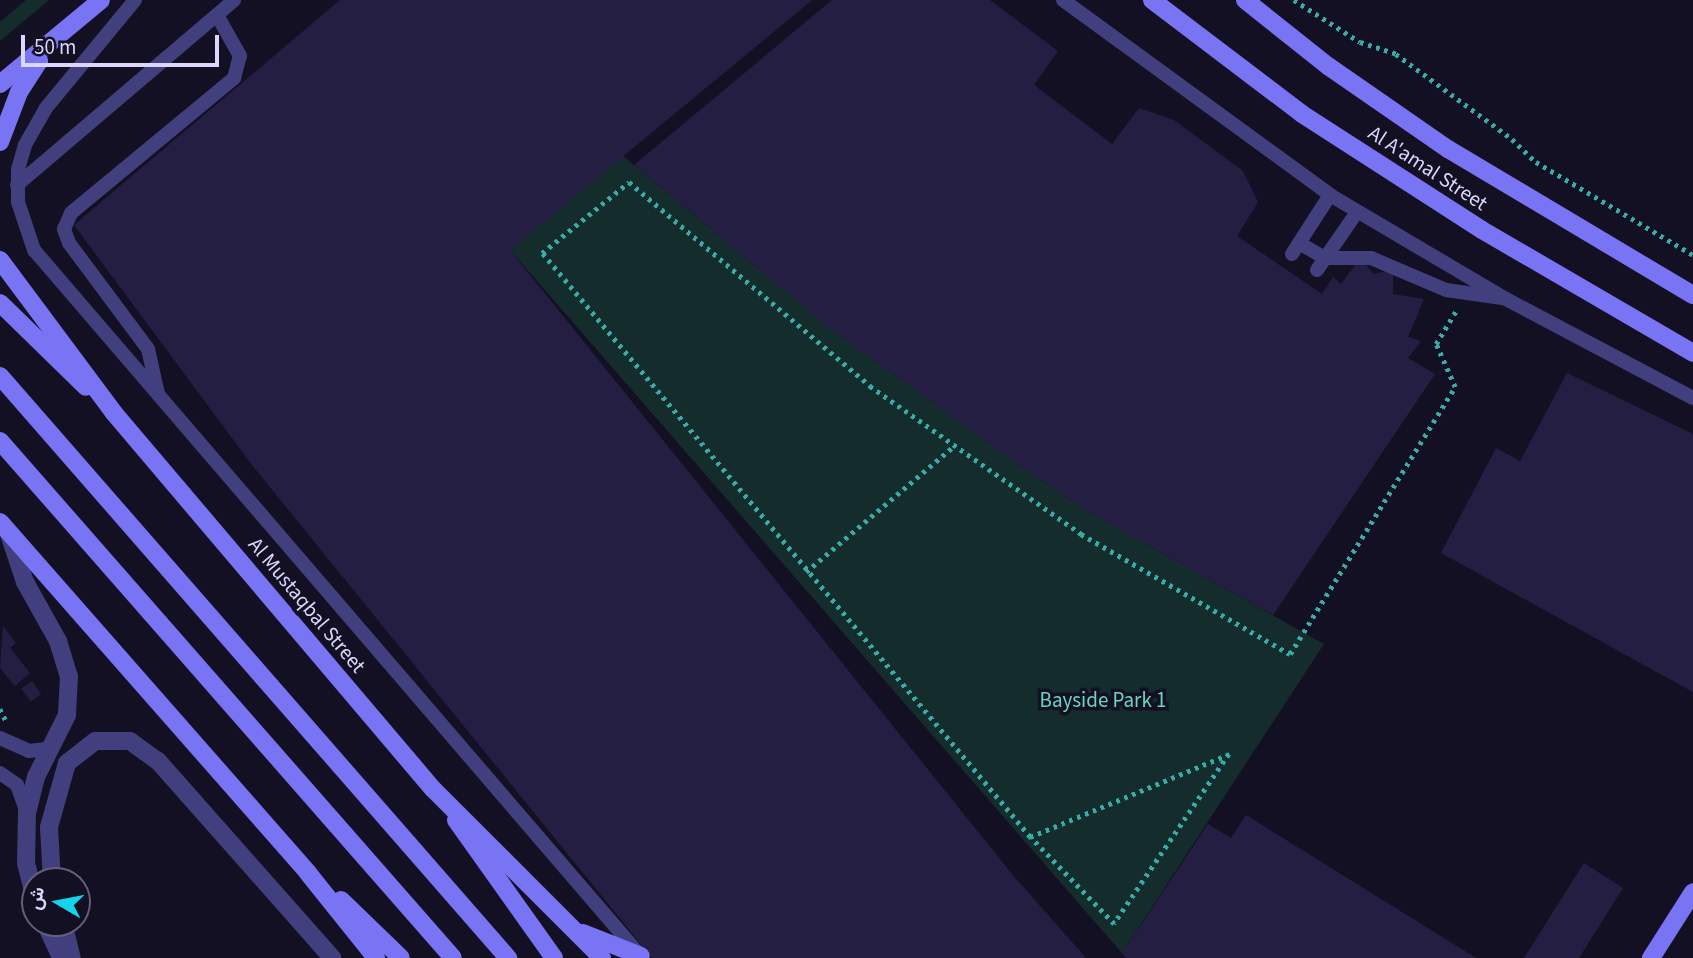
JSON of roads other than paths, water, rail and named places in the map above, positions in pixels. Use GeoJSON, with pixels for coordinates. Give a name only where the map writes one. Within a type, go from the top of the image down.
{"type":"FeatureCollection","features":[{"type":"Feature","properties":{"kind":"street"},"geometry":{"type":"LineString","coordinates":[[0,84],[101,0]]}},
{"type":"Feature","properties":{"kind":"street","name":"Al A'amal Street"},"geometry":{"type":"LineString","coordinates":[[1152,0],[1302,114],[1482,230],[1693,353]]}},
{"type":"Feature","properties":{"kind":"street","name":"Al A'amal Street"},"geometry":{"type":"LineString","coordinates":[[1245,0],[1328,66],[1448,149],[1693,295]]}},
{"type":"Feature","properties":{"kind":"street"},"geometry":{"type":"LineString","coordinates":[[0,142],[19,92],[56,40]]}},
{"type":"Feature","properties":{"kind":"street","name":"Al Mustaqbal Street"},"geometry":{"type":"LineString","coordinates":[[0,260],[114,413],[433,789],[603,958]]}},
{"type":"Feature","properties":{"kind":"street"},"geometry":{"type":"LineString","coordinates":[[0,303],[114,413]]}},
{"type":"Feature","properties":{"kind":"street"},"geometry":{"type":"LineString","coordinates":[[0,376],[508,958]]}},
{"type":"Feature","properties":{"kind":"street"},"geometry":{"type":"LineString","coordinates":[[0,441],[453,958]]}},
{"type":"Feature","properties":{"kind":"street"},"geometry":{"type":"LineString","coordinates":[[4,526],[25,582],[58,641],[69,676],[67,715],[36,777],[27,812],[27,867]]}},
{"type":"Feature","properties":{"kind":"street"},"geometry":{"type":"LineString","coordinates":[[4,526],[309,873],[376,958]]}},
{"type":"Feature","properties":{"kind":"street"},"geometry":{"type":"LineString","coordinates":[[52,867],[51,815],[68,763],[95,741],[130,741],[158,761],[332,958]]}},
{"type":"Feature","properties":{"kind":"street"},"geometry":{"type":"LineString","coordinates":[[433,789],[554,958]]}},
{"type":"Feature","properties":{"kind":"street"},"geometry":{"type":"LineString","coordinates":[[309,873],[401,958]]}},
{"type":"Feature","properties":{"kind":"street"},"geometry":{"type":"LineString","coordinates":[[1651,958],[1691,899]]}},
{"type":"Feature","properties":{"kind":"street"},"geometry":{"type":"LineString","coordinates":[[577,930],[642,957]]}},
{"type":"Feature","properties":{"kind":"street"},"geometry":{"type":"LineString","coordinates":[[51,937],[61,958]]}},
{"type":"Feature","properties":{"kind":"street"},"geometry":{"type":"LineString","coordinates":[[67,937],[72,958]]}},
{"type":"Feature","properties":{"kind":"lane"},"geometry":{"type":"LineString","coordinates":[[135,0],[33,125],[17,185],[27,235],[44,264],[642,957]]}},
{"type":"Feature","properties":{"kind":"lane"},"geometry":{"type":"LineString","coordinates":[[17,185],[234,0]]}},
{"type":"Feature","properties":{"kind":"lane"},"geometry":{"type":"LineString","coordinates":[[1063,0],[1330,195],[1506,299],[1693,398]]}},
{"type":"Feature","properties":{"kind":"lane"},"geometry":{"type":"LineString","coordinates":[[158,394],[148,349],[69,243],[64,229],[71,213],[234,78],[240,56],[217,15]]}},
{"type":"Feature","properties":{"kind":"lane"},"geometry":{"type":"LineString","coordinates":[[1330,195],[1296,248],[1321,265],[1354,256],[1387,261],[1465,295],[1506,299]]}},
{"type":"Feature","properties":{"kind":"lane"},"geometry":{"type":"LineString","coordinates":[[1321,265],[1357,212]]}},
{"type":"Feature","properties":{"kind":"lane"},"geometry":{"type":"LineString","coordinates":[[6,733],[29,751],[52,748]]}},
{"type":"Feature","properties":{"kind":"lane"},"geometry":{"type":"LineString","coordinates":[[0,773],[17,785],[27,812]]}},
{"type":"Feature","properties":{"kind":"park label","name":"Bayside Park 1"},"geometry":{"type":"Point","coordinates":[1103,700]}}]}
